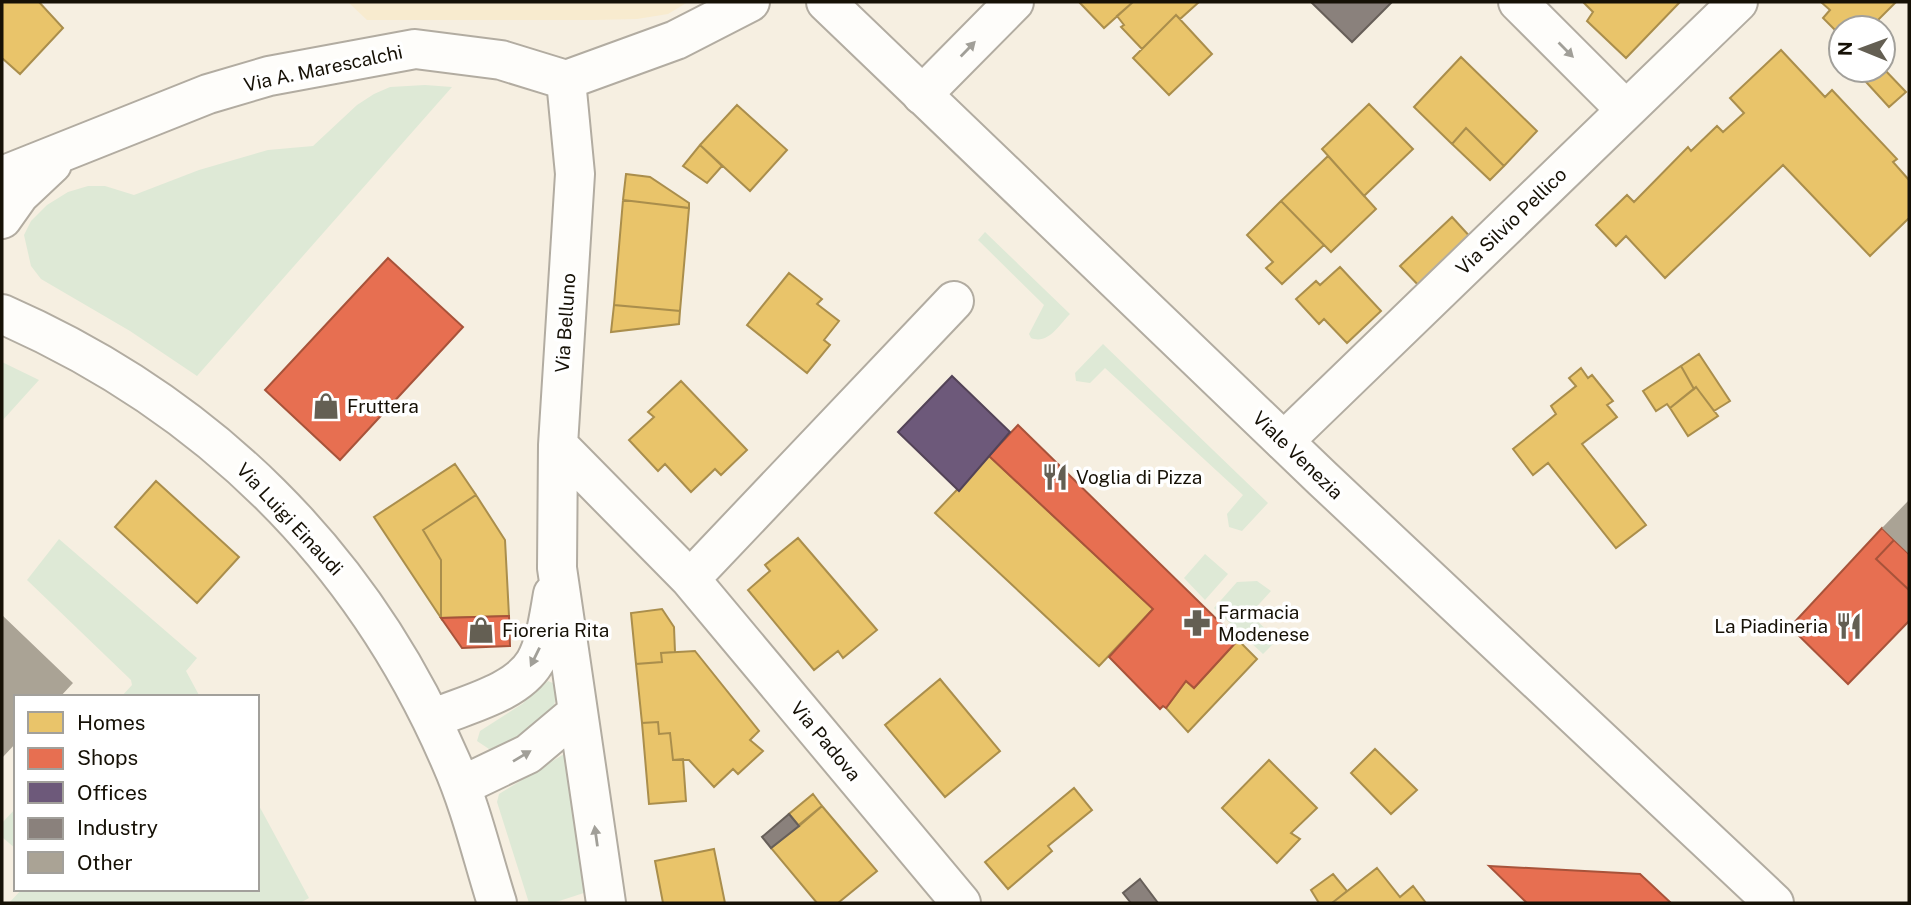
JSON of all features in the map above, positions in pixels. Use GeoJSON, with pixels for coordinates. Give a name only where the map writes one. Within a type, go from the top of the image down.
{"type":"FeatureCollection","features":[{"type":"Feature","properties":{"kind":"street"},"geometry":{"type":"LineString","coordinates":[[566,80],[676,40],[750,2]]}},
{"type":"Feature","properties":{"kind":"street","name":"Viale Venezia"},"geometry":{"type":"LineString","coordinates":[[825,2],[1284,441],[1774,903]]}},
{"type":"Feature","properties":{"kind":"street"},"geometry":{"type":"LineString","coordinates":[[922,95],[1014,2]]}},
{"type":"Feature","properties":{"kind":"street"},"geometry":{"type":"LineString","coordinates":[[1518,2],[1626,110]]}},
{"type":"Feature","properties":{"kind":"street","name":"Via Silvio Pellico"},"geometry":{"type":"LineString","coordinates":[[1284,441],[1738,2]]}},
{"type":"Feature","properties":{"kind":"street","name":"Via A. Marescalchi"},"geometry":{"type":"LineString","coordinates":[[2,219],[19,195],[64,152],[208,94],[269,76],[415,49],[500,60],[566,80]]}},
{"type":"Feature","properties":{"kind":"street","name":"Via Belluno"},"geometry":{"type":"LineString","coordinates":[[566,80],[575,174],[558,444],[557,568],[606,903]]}},
{"type":"Feature","properties":{"kind":"street"},"geometry":{"type":"LineString","coordinates":[[2,176],[64,152]]}},
{"type":"Feature","properties":{"kind":"street"},"geometry":{"type":"LineString","coordinates":[[690,579],[954,301]]}},
{"type":"Feature","properties":{"kind":"street","name":"Via Luigi Einaudi"},"geometry":{"type":"LineString","coordinates":[[2,314],[58,338],[136,383],[233,457],[332,559],[391,648],[432,719],[461,786],[496,903]]}},
{"type":"Feature","properties":{"kind":"street","name":"Via Padova"},"geometry":{"type":"LineString","coordinates":[[558,444],[690,579],[961,903]]}},
{"type":"Feature","properties":{"kind":"street","name":"Via Belluno"},"geometry":{"type":"LineString","coordinates":[[432,719],[513,684],[534,663],[547,627],[557,568]]}},
{"type":"Feature","properties":{"kind":"street"},"geometry":{"type":"LineString","coordinates":[[461,786],[528,754],[578,712]]}},
{"type":"Feature","properties":{"kind":"shaded area"},"geometry":{"type":"Polygon","coordinates":[[[348,2],[688,2],[668,14],[637,19],[367,20],[348,2]]]}},
{"type":"Feature","properties":{"kind":"green space"},"geometry":{"type":"Polygon","coordinates":[[[390,87],[452,87],[197,376],[130,331],[41,279],[31,266],[24,235],[31,221],[47,205],[68,192],[88,186],[105,186],[134,195],[199,170],[268,150],[313,146],[357,105],[374,94],[390,87]]]}},
{"type":"Feature","properties":{"kind":"green space"},"geometry":{"type":"Polygon","coordinates":[[[985,232],[1070,314],[1043,339],[1031,338],[1029,334],[1044,305],[978,240],[985,232]]]}},
{"type":"Feature","properties":{"kind":"green space"},"geometry":{"type":"Polygon","coordinates":[[[1103,344],[1268,503],[1242,531],[1229,527],[1227,514],[1243,495],[1105,368],[1090,383],[1076,381],[1075,373],[1103,344]]]}},
{"type":"Feature","properties":{"kind":"green space"},"geometry":{"type":"Polygon","coordinates":[[[2,362],[39,380],[2,421],[2,362]]]}},
{"type":"Feature","properties":{"kind":"green space"},"geometry":{"type":"Polygon","coordinates":[[[59,539],[197,658],[186,671],[199,695],[123,695],[132,685],[131,680],[27,580],[59,539]]]}},
{"type":"Feature","properties":{"kind":"green space"},"geometry":{"type":"Polygon","coordinates":[[[1205,554],[1228,574],[1205,600],[1184,578],[1205,554]]]}},
{"type":"Feature","properties":{"kind":"green space"},"geometry":{"type":"Polygon","coordinates":[[[1257,581],[1271,591],[1250,614],[1277,640],[1263,654],[1214,608],[1237,582],[1257,581]]]}},
{"type":"Feature","properties":{"kind":"green space"},"geometry":{"type":"Polygon","coordinates":[[[548,681],[555,684],[556,698],[552,710],[538,727],[492,751],[477,741],[480,731],[522,704],[548,681]]]}},
{"type":"Feature","properties":{"kind":"green space"},"geometry":{"type":"Polygon","coordinates":[[[564,754],[590,891],[553,903],[529,903],[497,802],[499,794],[564,754]]]}},
{"type":"Feature","properties":{"kind":"green space"},"geometry":{"type":"Polygon","coordinates":[[[259,806],[309,898],[300,903],[9,903],[20,891],[259,891],[259,806]]]}},
{"type":"Feature","properties":{"kind":"green space"},"geometry":{"type":"Polygon","coordinates":[[[14,810],[14,847],[2,837],[2,823],[14,810]]]}},
{"type":"Feature","properties":{"kind":"building: Homes"},"geometry":{"type":"Polygon","coordinates":[[[2,2],[39,2],[63,28],[20,74],[2,58],[2,2]]]}},
{"type":"Feature","properties":{"kind":"building: Homes"},"geometry":{"type":"Polygon","coordinates":[[[1079,2],[1133,2],[1104,28],[1079,2]]]}},
{"type":"Feature","properties":{"kind":"building: Homes"},"geometry":{"type":"Polygon","coordinates":[[[1133,2],[1199,2],[1180,19],[1176,15],[1142,49],[1121,27],[1124,25],[1117,16],[1133,2]]]}},
{"type":"Feature","properties":{"kind":"building: Homes"},"geometry":{"type":"Polygon","coordinates":[[[1583,2],[1680,2],[1626,58],[1587,21],[1593,12],[1583,2]]]}},
{"type":"Feature","properties":{"kind":"building: Homes"},"geometry":{"type":"Polygon","coordinates":[[[1821,2],[1896,2],[1884,14],[1827,14],[1827,22],[1823,18],[1830,10],[1821,2]]]}},
{"type":"Feature","properties":{"kind":"building: Homes"},"geometry":{"type":"Polygon","coordinates":[[[1176,15],[1212,54],[1169,95],[1133,58],[1176,15]]]}},
{"type":"Feature","properties":{"kind":"building: Homes"},"geometry":{"type":"Polygon","coordinates":[[[1781,50],[1825,97],[1832,90],[1897,159],[1893,162],[1909,180],[1909,218],[1870,256],[1783,165],[1665,278],[1626,236],[1616,246],[1596,225],[1627,195],[1634,202],[1688,147],[1691,151],[1717,126],[1723,132],[1744,113],[1730,98],[1781,50]]]}},
{"type":"Feature","properties":{"kind":"building: Homes"},"geometry":{"type":"Polygon","coordinates":[[[1461,57],[1537,131],[1504,166],[1466,128],[1452,144],[1414,107],[1461,57]]]}},
{"type":"Feature","properties":{"kind":"building: Homes"},"geometry":{"type":"Polygon","coordinates":[[[1897,83],[1906,92],[1889,107],[1868,84],[1897,83]]]}},
{"type":"Feature","properties":{"kind":"building: Homes"},"geometry":{"type":"Polygon","coordinates":[[[1369,104],[1413,149],[1364,196],[1322,149],[1369,104]]]}},
{"type":"Feature","properties":{"kind":"building: Homes"},"geometry":{"type":"Polygon","coordinates":[[[737,105],[787,150],[750,191],[700,145],[737,105]]]}},
{"type":"Feature","properties":{"kind":"building: Homes"},"geometry":{"type":"Polygon","coordinates":[[[1466,128],[1504,166],[1490,180],[1452,144],[1466,128]]]}},
{"type":"Feature","properties":{"kind":"building: Homes"},"geometry":{"type":"Polygon","coordinates":[[[700,145],[722,166],[707,183],[683,166],[700,145]]]}},
{"type":"Feature","properties":{"kind":"building: Homes"},"geometry":{"type":"Polygon","coordinates":[[[1328,156],[1376,209],[1331,252],[1281,201],[1328,156]]]}},
{"type":"Feature","properties":{"kind":"building: Homes"},"geometry":{"type":"Polygon","coordinates":[[[626,174],[650,177],[689,203],[689,208],[623,200],[626,174]]]}},
{"type":"Feature","properties":{"kind":"building: Homes"},"geometry":{"type":"Polygon","coordinates":[[[623,200],[689,208],[680,311],[614,305],[623,200]]]}},
{"type":"Feature","properties":{"kind":"building: Homes"},"geometry":{"type":"Polygon","coordinates":[[[1281,201],[1324,245],[1282,284],[1266,268],[1273,262],[1247,235],[1281,201]]]}},
{"type":"Feature","properties":{"kind":"building: Homes"},"geometry":{"type":"Polygon","coordinates":[[[1452,217],[1473,240],[1422,289],[1400,266],[1452,217]]]}},
{"type":"Feature","properties":{"kind":"building: Homes"},"geometry":{"type":"Polygon","coordinates":[[[1340,267],[1381,311],[1347,343],[1324,319],[1319,324],[1296,299],[1316,281],[1320,285],[1340,267]]]}},
{"type":"Feature","properties":{"kind":"building: Homes"},"geometry":{"type":"Polygon","coordinates":[[[789,273],[822,299],[817,304],[839,321],[824,340],[830,345],[807,373],[747,325],[789,273]]]}},
{"type":"Feature","properties":{"kind":"building: Homes"},"geometry":{"type":"Polygon","coordinates":[[[614,305],[680,311],[679,324],[611,332],[614,305]]]}},
{"type":"Feature","properties":{"kind":"building: Homes"},"geometry":{"type":"Polygon","coordinates":[[[1699,354],[1730,401],[1714,411],[1696,387],[1694,389],[1681,366],[1699,354]]]}},
{"type":"Feature","properties":{"kind":"building: Homes"},"geometry":{"type":"Polygon","coordinates":[[[1681,366],[1694,389],[1670,408],[1667,404],[1656,411],[1643,391],[1681,366]]]}},
{"type":"Feature","properties":{"kind":"building: Homes"},"geometry":{"type":"Polygon","coordinates":[[[1581,368],[1588,378],[1592,375],[1613,401],[1607,405],[1617,417],[1582,444],[1646,525],[1616,548],[1548,463],[1533,475],[1513,449],[1556,414],[1551,406],[1576,386],[1569,378],[1581,368]]]}},
{"type":"Feature","properties":{"kind":"building: Homes"},"geometry":{"type":"Polygon","coordinates":[[[681,381],[747,450],[721,475],[715,469],[691,492],[665,464],[658,471],[629,440],[654,417],[648,412],[681,381]]]}},
{"type":"Feature","properties":{"kind":"building: Homes"},"geometry":{"type":"Polygon","coordinates":[[[1696,387],[1718,416],[1688,436],[1670,408],[1696,387]]]}},
{"type":"Feature","properties":{"kind":"building: Homes"},"geometry":{"type":"Polygon","coordinates":[[[989,456],[1153,609],[1099,666],[935,513],[989,456]]]}},
{"type":"Feature","properties":{"kind":"building: Homes"},"geometry":{"type":"Polygon","coordinates":[[[455,464],[476,495],[423,530],[441,560],[441,618],[374,517],[455,464]]]}},
{"type":"Feature","properties":{"kind":"building: Homes"},"geometry":{"type":"Polygon","coordinates":[[[156,481],[239,557],[197,603],[115,527],[156,481]]]}},
{"type":"Feature","properties":{"kind":"building: Homes"},"geometry":{"type":"Polygon","coordinates":[[[476,495],[505,540],[509,616],[441,618],[441,560],[423,530],[476,495]]]}},
{"type":"Feature","properties":{"kind":"building: Homes"},"geometry":{"type":"Polygon","coordinates":[[[798,538],[877,630],[843,658],[838,651],[814,670],[748,590],[770,571],[765,565],[798,538]]]}},
{"type":"Feature","properties":{"kind":"building: Homes"},"geometry":{"type":"Polygon","coordinates":[[[662,609],[674,627],[675,652],[661,653],[662,662],[636,664],[631,613],[662,609]]]}},
{"type":"Feature","properties":{"kind":"building: Homes"},"geometry":{"type":"Polygon","coordinates":[[[1238,640],[1257,659],[1188,732],[1166,708],[1186,681],[1194,688],[1238,640]]]}},
{"type":"Feature","properties":{"kind":"building: Homes"},"geometry":{"type":"Polygon","coordinates":[[[695,651],[759,731],[750,740],[763,751],[738,774],[733,769],[714,787],[689,760],[673,760],[670,733],[659,734],[658,722],[642,723],[636,664],[662,662],[661,653],[695,651]]]}},
{"type":"Feature","properties":{"kind":"building: Homes"},"geometry":{"type":"Polygon","coordinates":[[[940,679],[1000,751],[945,797],[885,725],[940,679]]]}},
{"type":"Feature","properties":{"kind":"building: Homes"},"geometry":{"type":"Polygon","coordinates":[[[658,722],[659,734],[670,733],[673,760],[683,759],[686,801],[649,804],[642,723],[658,722]]]}},
{"type":"Feature","properties":{"kind":"building: Homes"},"geometry":{"type":"Polygon","coordinates":[[[1375,749],[1417,790],[1391,814],[1351,773],[1375,749]]]}},
{"type":"Feature","properties":{"kind":"building: Homes"},"geometry":{"type":"Polygon","coordinates":[[[1269,760],[1317,808],[1291,833],[1300,839],[1277,863],[1222,808],[1269,760]]]}},
{"type":"Feature","properties":{"kind":"building: Homes"},"geometry":{"type":"Polygon","coordinates":[[[1074,788],[1092,810],[1048,846],[1052,851],[1008,889],[985,862],[1074,788]]]}},
{"type":"Feature","properties":{"kind":"building: Homes"},"geometry":{"type":"Polygon","coordinates":[[[813,794],[822,806],[799,826],[789,814],[813,794]]]}},
{"type":"Feature","properties":{"kind":"building: Homes"},"geometry":{"type":"Polygon","coordinates":[[[822,806],[877,871],[838,903],[817,903],[771,848],[822,806]]]}},
{"type":"Feature","properties":{"kind":"building: Homes"},"geometry":{"type":"Polygon","coordinates":[[[714,849],[725,903],[663,903],[655,861],[714,849]]]}},
{"type":"Feature","properties":{"kind":"building: Homes"},"geometry":{"type":"Polygon","coordinates":[[[1377,868],[1400,897],[1413,886],[1426,903],[1332,903],[1377,868]]]}},
{"type":"Feature","properties":{"kind":"building: Homes"},"geometry":{"type":"Polygon","coordinates":[[[1333,874],[1347,891],[1332,903],[1319,903],[1311,890],[1333,874]]]}},
{"type":"Feature","properties":{"kind":"building: Shops"},"geometry":{"type":"Polygon","coordinates":[[[388,258],[463,327],[340,460],[265,390],[388,258]]]}},
{"type":"Feature","properties":{"kind":"building: Shops"},"geometry":{"type":"Polygon","coordinates":[[[1018,425],[1238,640],[1194,688],[1186,681],[1166,708],[1163,706],[1160,709],[1109,657],[1153,609],[989,456],[1018,425]]]}},
{"type":"Feature","properties":{"kind":"building: Shops"},"geometry":{"type":"Polygon","coordinates":[[[1882,528],[1894,540],[1876,559],[1909,590],[1909,621],[1848,684],[1790,627],[1882,528]]]}},
{"type":"Feature","properties":{"kind":"building: Shops"},"geometry":{"type":"Polygon","coordinates":[[[1894,540],[1909,554],[1909,590],[1876,559],[1894,540]]]}},
{"type":"Feature","properties":{"kind":"building: Shops"},"geometry":{"type":"Polygon","coordinates":[[[509,616],[510,646],[462,648],[441,618],[509,616]]]}},
{"type":"Feature","properties":{"kind":"building: Shops"},"geometry":{"type":"Polygon","coordinates":[[[1489,866],[1640,874],[1671,903],[1527,903],[1489,866]]]}},
{"type":"Feature","properties":{"kind":"building: Offices"},"geometry":{"type":"Polygon","coordinates":[[[952,376],[1010,432],[959,491],[898,432],[952,376]]]}},
{"type":"Feature","properties":{"kind":"building: Industry"},"geometry":{"type":"Polygon","coordinates":[[[1311,2],[1392,2],[1352,42],[1311,2]]]}},
{"type":"Feature","properties":{"kind":"building: Industry"},"geometry":{"type":"Polygon","coordinates":[[[789,814],[799,826],[771,848],[762,837],[789,814]]]}},
{"type":"Feature","properties":{"kind":"building: Industry"},"geometry":{"type":"Polygon","coordinates":[[[1140,879],[1158,903],[1131,903],[1123,893],[1140,879]]]}},
{"type":"Feature","properties":{"kind":"building: Other"},"geometry":{"type":"Polygon","coordinates":[[[1909,500],[1909,554],[1882,528],[1909,500]]]}},
{"type":"Feature","properties":{"kind":"building: Other"},"geometry":{"type":"Polygon","coordinates":[[[2,615],[73,683],[62,695],[14,695],[14,745],[2,758],[2,615]]]}},
{"type":"Feature","properties":{"kind":"place","name":"Fruttera"},"geometry":{"type":"Point","coordinates":[326,406]}},
{"type":"Feature","properties":{"kind":"place","name":"Voglia di Pizza"},"geometry":{"type":"Point","coordinates":[1055,477]}},
{"type":"Feature","properties":{"kind":"place","name":"Farmacia Modenese"},"geometry":{"type":"Point","coordinates":[1197,623]}},
{"type":"Feature","properties":{"kind":"place","name":"La Piadineria"},"geometry":{"type":"Point","coordinates":[1849,626]}},
{"type":"Feature","properties":{"kind":"place","name":"Fioreria Rita"},"geometry":{"type":"Point","coordinates":[481,630]}}]}
